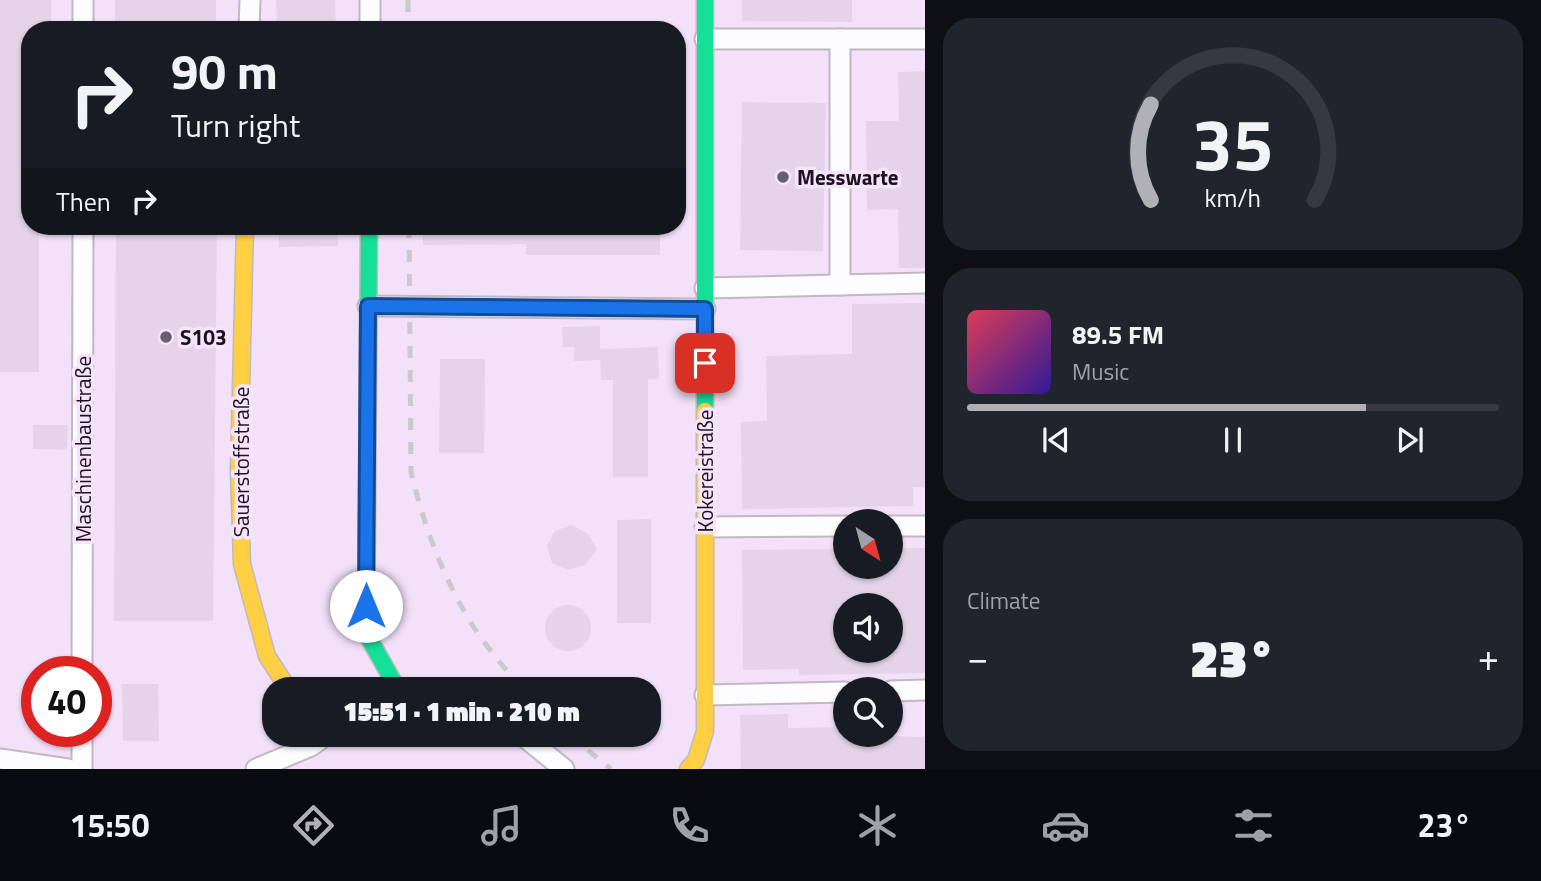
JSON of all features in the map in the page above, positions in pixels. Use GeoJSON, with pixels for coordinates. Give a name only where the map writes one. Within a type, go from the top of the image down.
{"type":"FeatureCollection","features":[{"type":"Feature","properties":{"kind":"street"},"geometry":{"type":"LineString","coordinates":[[83,0],[83,21]]}},
{"type":"Feature","properties":{"kind":"street"},"geometry":{"type":"LineString","coordinates":[[249,21],[250,0]]}},
{"type":"Feature","properties":{"kind":"street"},"geometry":{"type":"LineString","coordinates":[[370,0],[370,21]]}},
{"type":"Feature","properties":{"kind":"street","name":"Kokereistraße"},"geometry":{"type":"LineString","coordinates":[[688,769],[695,760],[705,731],[705,0]]}},
{"type":"Feature","properties":{"kind":"street"},"geometry":{"type":"LineString","coordinates":[[705,39],[925,39]]}},
{"type":"Feature","properties":{"kind":"street"},"geometry":{"type":"LineString","coordinates":[[839,285],[840,39]]}},
{"type":"Feature","properties":{"kind":"street","name":"Maschinenbaustraße"},"geometry":{"type":"LineString","coordinates":[[82,656],[83,235]]}},
{"type":"Feature","properties":{"kind":"street","name":"Sauerstoffstraße"},"geometry":{"type":"LineString","coordinates":[[245,235],[239,470],[242,564],[267,656],[281,677]]}},
{"type":"Feature","properties":{"kind":"street"},"geometry":{"type":"LineString","coordinates":[[369,235],[366,633],[392,677]]}},
{"type":"Feature","properties":{"kind":"street"},"geometry":{"type":"LineString","coordinates":[[705,288],[925,284]]}},
{"type":"Feature","properties":{"kind":"street"},"geometry":{"type":"LineString","coordinates":[[368,306],[705,309]]}},
{"type":"Feature","properties":{"kind":"street"},"geometry":{"type":"LineString","coordinates":[[705,527],[833,526]]}},
{"type":"Feature","properties":{"kind":"street"},"geometry":{"type":"LineString","coordinates":[[903,526],[925,526]]}},
{"type":"Feature","properties":{"kind":"street"},"geometry":{"type":"LineString","coordinates":[[903,691],[925,690]]}},
{"type":"Feature","properties":{"kind":"street"},"geometry":{"type":"LineString","coordinates":[[705,695],[833,692]]}},
{"type":"Feature","properties":{"kind":"street"},"geometry":{"type":"LineString","coordinates":[[82,747],[82,769]]}},
{"type":"Feature","properties":{"kind":"street"},"geometry":{"type":"LineString","coordinates":[[256,769],[309,747]]}},
{"type":"Feature","properties":{"kind":"street"},"geometry":{"type":"LineString","coordinates":[[537,747],[564,769]]}},
{"type":"Feature","properties":{"kind":"street"},"geometry":{"type":"LineString","coordinates":[[0,759],[68,769]]}},
{"type":"Feature","properties":{"kind":"shaded area"},"geometry":{"type":"Polygon","coordinates":[[[0,0],[925,0],[925,769],[0,769],[0,0]]]}},
{"type":"Feature","properties":{"kind":"building"},"geometry":{"type":"Polygon","coordinates":[[[0,0],[51,0],[51,21],[21,21],[21,235],[39,235],[39,372],[0,372],[0,0]]]}},
{"type":"Feature","properties":{"kind":"building"},"geometry":{"type":"Polygon","coordinates":[[[115,0],[216,0],[216,21],[115,21],[115,0]]]}},
{"type":"Feature","properties":{"kind":"building"},"geometry":{"type":"Polygon","coordinates":[[[276,0],[335,0],[336,21],[277,21],[276,0]]]}},
{"type":"Feature","properties":{"kind":"building"},"geometry":{"type":"Polygon","coordinates":[[[742,0],[852,0],[852,22],[742,21],[742,0]]]}},
{"type":"Feature","properties":{"kind":"building"},"geometry":{"type":"Polygon","coordinates":[[[925,71],[925,268],[899,268],[898,209],[867,210],[866,121],[899,121],[898,72],[925,71]]]}},
{"type":"Feature","properties":{"kind":"building","name":"Messwarte"},"geometry":{"type":"Polygon","coordinates":[[[742,102],[826,103],[823,251],[740,250],[742,102]]]}},
{"type":"Feature","properties":{"kind":"building"},"geometry":{"type":"Polygon","coordinates":[[[116,235],[217,235],[213,621],[114,621],[116,235]]]}},
{"type":"Feature","properties":{"kind":"building"},"geometry":{"type":"Polygon","coordinates":[[[279,235],[338,235],[338,246],[279,247],[279,235]]]}},
{"type":"Feature","properties":{"kind":"building"},"geometry":{"type":"Polygon","coordinates":[[[423,235],[660,235],[660,255],[526,255],[526,244],[423,245],[423,235]]]}},
{"type":"Feature","properties":{"kind":"building"},"geometry":{"type":"Polygon","coordinates":[[[925,303],[925,487],[913,487],[913,506],[742,509],[741,422],[767,421],[766,356],[852,354],[852,304],[925,303]]]}},
{"type":"Feature","properties":{"kind":"building"},"geometry":{"type":"Polygon","coordinates":[[[600,326],[600,349],[658,347],[659,379],[648,379],[648,477],[613,477],[613,380],[601,380],[600,357],[600,360],[574,361],[574,347],[563,347],[562,327],[600,326]]]}},
{"type":"Feature","properties":{"kind":"building"},"geometry":{"type":"Polygon","coordinates":[[[440,359],[485,359],[484,453],[439,453],[440,359]]]}},
{"type":"Feature","properties":{"kind":"building"},"geometry":{"type":"Polygon","coordinates":[[[33,425],[68,425],[67,450],[33,449],[33,425]]]}},
{"type":"Feature","properties":{"kind":"building"},"geometry":{"type":"Polygon","coordinates":[[[651,519],[651,623],[617,623],[617,520],[651,519]]]}},
{"type":"Feature","properties":{"kind":"building"},"geometry":{"type":"Polygon","coordinates":[[[571,525],[587,533],[597,549],[585,565],[568,570],[552,563],[547,546],[555,531],[571,525]]]}},
{"type":"Feature","properties":{"kind":"building"},"geometry":{"type":"Polygon","coordinates":[[[903,548],[925,548],[925,673],[799,675],[799,669],[743,670],[742,550],[833,549],[833,579],[903,579],[903,548]]]}},
{"type":"Feature","properties":{"kind":"building"},"geometry":{"type":"Polygon","coordinates":[[[568,605],[584,612],[591,628],[584,644],[568,651],[552,644],[545,628],[552,612],[568,605]]]}},
{"type":"Feature","properties":{"kind":"building"},"geometry":{"type":"Polygon","coordinates":[[[122,684],[158,684],[159,741],[123,741],[122,684]]]}},
{"type":"Feature","properties":{"kind":"building"},"geometry":{"type":"Polygon","coordinates":[[[788,714],[788,728],[833,727],[833,747],[903,747],[903,736],[925,737],[925,769],[741,769],[740,715],[788,714]]]}},
{"type":"Feature","properties":{"kind":"railway"},"geometry":{"type":"LineString","coordinates":[[408,0],[408,21]]}},
{"type":"Feature","properties":{"kind":"railway"},"geometry":{"type":"LineString","coordinates":[[409,235],[411,472],[428,532],[452,589],[478,634],[512,677]]}},
{"type":"Feature","properties":{"kind":"railway"},"geometry":{"type":"LineString","coordinates":[[584,747],[611,769]]}},
{"type":"Feature","properties":{"kind":"traffic: fast"},"geometry":{"type":"LineString","coordinates":[[705,0],[705,411]]}},
{"type":"Feature","properties":{"kind":"traffic: fast"},"geometry":{"type":"LineString","coordinates":[[369,235],[366,633],[391,677]]}},
{"type":"Feature","properties":{"kind":"traffic: slow"},"geometry":{"type":"LineString","coordinates":[[245,235],[239,470],[242,564],[267,656],[281,677]]}},
{"type":"Feature","properties":{"kind":"traffic: slow"},"geometry":{"type":"LineString","coordinates":[[688,769],[696,760],[705,731],[705,411]]}},
{"type":"Feature","properties":{"kind":"place","name":"Messwarte"},"geometry":{"type":"Point","coordinates":[783,177]}},
{"type":"Feature","properties":{"kind":"place","name":"S103"},"geometry":{"type":"Point","coordinates":[166,337]}},
{"type":"Feature","properties":{"kind":"route"},"geometry":{"type":"LineString","coordinates":[[366,606],[368,306],[705,309],[705,363]]}}]}
